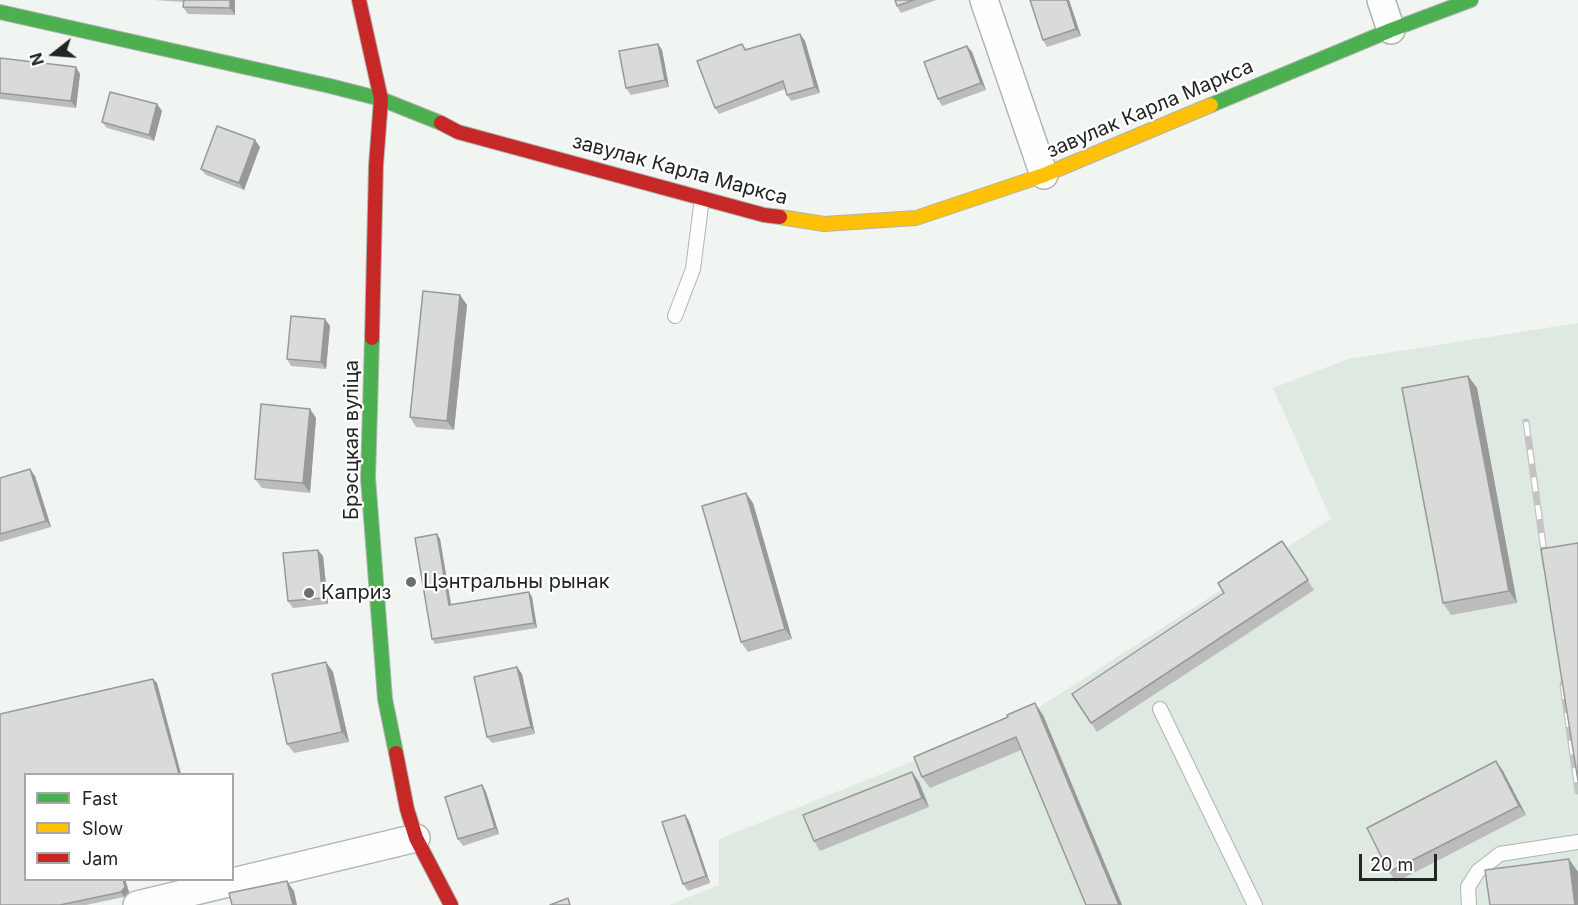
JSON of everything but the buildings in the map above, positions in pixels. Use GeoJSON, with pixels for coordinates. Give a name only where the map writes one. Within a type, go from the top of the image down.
{"type":"FeatureCollection","features":[{"type":"Feature","properties":{"kind":"street","name":"Брэсцкая вуліца"},"geometry":{"type":"LineString","coordinates":[[359,0],[381,99],[376,165],[368,478],[385,699],[407,809],[416,838],[451,905]]}},
{"type":"Feature","properties":{"kind":"street"},"geometry":{"type":"LineString","coordinates":[[984,0],[1044,175]]}},
{"type":"Feature","properties":{"kind":"street"},"geometry":{"type":"LineString","coordinates":[[1381,0],[1391,30]]}},
{"type":"Feature","properties":{"kind":"street","name":"завулак Карла Маркса"},"geometry":{"type":"LineString","coordinates":[[0,12],[381,99],[431,118],[458,132],[764,215],[824,224],[916,218],[1044,175],[1391,30],[1471,0]]}},
{"type":"Feature","properties":{"kind":"street"},"geometry":{"type":"LineString","coordinates":[[137,905],[416,838]]}},
{"type":"Feature","properties":{"kind":"lane"},"geometry":{"type":"LineString","coordinates":[[675,316],[693,269],[702,198]]}},
{"type":"Feature","properties":{"kind":"lane"},"geometry":{"type":"LineString","coordinates":[[1161,709],[1255,905]]}},
{"type":"Feature","properties":{"kind":"lane"},"geometry":{"type":"LineString","coordinates":[[1469,905],[1468,887],[1478,871],[1500,854],[1578,842]]}},
{"type":"Feature","properties":{"kind":"shaded area"},"geometry":{"type":"Polygon","coordinates":[[[1578,323],[1578,905],[669,905],[719,885],[719,839],[1024,717],[1331,519],[1273,388],[1348,359],[1578,323]]]}},
{"type":"Feature","properties":{"kind":"railway"},"geometry":{"type":"LineString","coordinates":[[1526,422],[1546,566]]}},
{"type":"Feature","properties":{"kind":"railway"},"geometry":{"type":"LineString","coordinates":[[1563,685],[1578,791]]}},
{"type":"Feature","properties":{"kind":"traffic: fast"},"geometry":{"type":"LineString","coordinates":[[1211,105],[1391,30],[1471,0]]}},
{"type":"Feature","properties":{"kind":"traffic: fast"},"geometry":{"type":"LineString","coordinates":[[0,12],[330,86],[381,99],[441,123]]}},
{"type":"Feature","properties":{"kind":"traffic: fast"},"geometry":{"type":"LineString","coordinates":[[372,338],[368,478],[385,699],[396,753]]}},
{"type":"Feature","properties":{"kind":"traffic: slow"},"geometry":{"type":"LineString","coordinates":[[780,217],[824,224],[916,218],[1044,175],[1211,105]]}},
{"type":"Feature","properties":{"kind":"traffic: jam"},"geometry":{"type":"LineString","coordinates":[[359,0],[381,99],[376,165],[372,338]]}},
{"type":"Feature","properties":{"kind":"traffic: jam"},"geometry":{"type":"LineString","coordinates":[[441,123],[458,132],[764,215],[780,217]]}},
{"type":"Feature","properties":{"kind":"traffic: jam"},"geometry":{"type":"LineString","coordinates":[[396,753],[407,809],[416,838],[451,905]]}},
{"type":"Feature","properties":{"kind":"place","name":"Цэнтральны рынак"},"geometry":{"type":"Point","coordinates":[411,582]}},
{"type":"Feature","properties":{"kind":"place","name":"Каприз"},"geometry":{"type":"Point","coordinates":[309,593]}}]}
